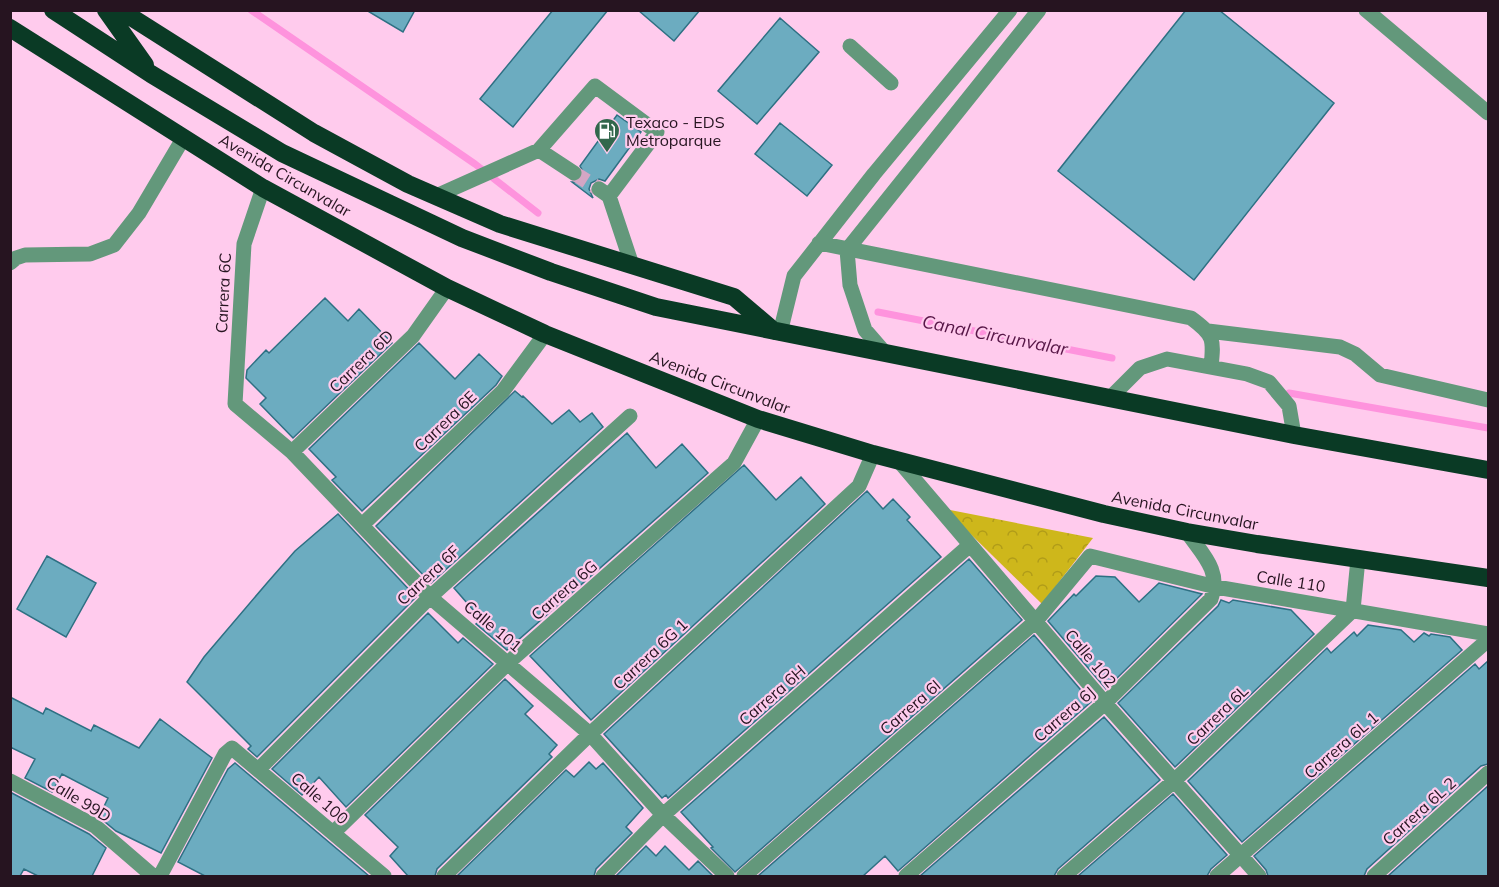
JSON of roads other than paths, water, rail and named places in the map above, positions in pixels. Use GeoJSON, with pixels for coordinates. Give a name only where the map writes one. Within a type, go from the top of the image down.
{"type":"FeatureCollection","features":[{"type":"Feature","properties":{"kind":"highway","name":"Avenida Circunvalar"},"geometry":{"type":"LineString","coordinates":[[53,10],[152,74],[282,153],[462,238],[551,272],[656,307],[1109,399],[1488,470]]}},
{"type":"Feature","properties":{"kind":"highway"},"geometry":{"type":"LineString","coordinates":[[106,10],[152,74]]}},
{"type":"Feature","properties":{"kind":"highway"},"geometry":{"type":"LineString","coordinates":[[120,10],[314,133],[408,184],[501,224],[734,297],[778,332]]}},
{"type":"Feature","properties":{"kind":"highway","name":"Avenida Circunvalar"},"geometry":{"type":"LineString","coordinates":[[10,28],[263,188],[447,288],[545,334],[758,419],[873,454],[1104,514],[1187,532],[1488,578]]}},
{"type":"Feature","properties":{"kind":"street"},"geometry":{"type":"LineString","coordinates":[[778,332],[794,276],[1010,10]]}},
{"type":"Feature","properties":{"kind":"street"},"geometry":{"type":"LineString","coordinates":[[885,353],[865,330],[850,285],[847,250],[1039,10]]}},
{"type":"Feature","properties":{"kind":"street"},"geometry":{"type":"LineString","coordinates":[[1366,10],[1488,113]]}},
{"type":"Feature","properties":{"kind":"street"},"geometry":{"type":"LineString","coordinates":[[850,46],[891,83]]}},
{"type":"Feature","properties":{"kind":"street"},"geometry":{"type":"LineString","coordinates":[[436,196],[539,150],[595,86],[657,132],[604,192],[632,265]]}},
{"type":"Feature","properties":{"kind":"street"},"geometry":{"type":"LineString","coordinates":[[10,263],[25,255],[90,254],[114,245],[139,213],[183,137]]}},
{"type":"Feature","properties":{"kind":"street"},"geometry":{"type":"LineString","coordinates":[[539,150],[574,173]]}},
{"type":"Feature","properties":{"kind":"street","name":"Carrera 6C"},"geometry":{"type":"LineString","coordinates":[[235,404],[244,244],[263,188]]}},
{"type":"Feature","properties":{"kind":"street"},"geometry":{"type":"LineString","coordinates":[[819,243],[1191,318],[1208,331],[1340,347],[1355,354],[1380,375],[1488,400]]}},
{"type":"Feature","properties":{"kind":"street","name":"Carrera 6D"},"geometry":{"type":"LineString","coordinates":[[292,452],[413,336],[447,288]]}},
{"type":"Feature","properties":{"kind":"street"},"geometry":{"type":"LineString","coordinates":[[1208,331],[1213,346],[1211,367]]}},
{"type":"Feature","properties":{"kind":"street","name":"Carrera 6E"},"geometry":{"type":"LineString","coordinates":[[362,525],[503,391],[545,334]]}},
{"type":"Feature","properties":{"kind":"street"},"geometry":{"type":"LineString","coordinates":[[1109,399],[1140,368],[1167,358],[1246,374],[1269,382],[1289,406],[1294,435]]}},
{"type":"Feature","properties":{"kind":"street","name":"Calle 101"},"geometry":{"type":"LineString","coordinates":[[235,404],[292,452],[430,597],[590,734],[663,815],[727,876]]}},
{"type":"Feature","properties":{"kind":"street","name":"Carrera 6F"},"geometry":{"type":"LineString","coordinates":[[259,769],[430,597],[630,416]]}},
{"type":"Feature","properties":{"kind":"street","name":"Carrera 6G"},"geometry":{"type":"LineString","coordinates":[[333,832],[508,662],[734,463],[758,419]]}},
{"type":"Feature","properties":{"kind":"street","name":"Carrera 6G 1"},"geometry":{"type":"LineString","coordinates":[[444,876],[590,734],[859,486],[873,454]]}},
{"type":"Feature","properties":{"kind":"street","name":"Calle 102"},"geometry":{"type":"LineString","coordinates":[[898,460],[1105,703],[1259,876]]}},
{"type":"Feature","properties":{"kind":"street"},"geometry":{"type":"LineString","coordinates":[[1187,532],[1215,575],[1216,587]]}},
{"type":"Feature","properties":{"kind":"street","name":"Carrera 6H"},"geometry":{"type":"LineString","coordinates":[[603,876],[663,815],[970,545]]}},
{"type":"Feature","properties":{"kind":"street","name":"Calle 110"},"geometry":{"type":"LineString","coordinates":[[1090,556],[1216,587],[1488,634]]}},
{"type":"Feature","properties":{"kind":"street","name":"Carrera 6I"},"geometry":{"type":"LineString","coordinates":[[744,876],[1036,621],[1090,556]]}},
{"type":"Feature","properties":{"kind":"street"},"geometry":{"type":"LineString","coordinates":[[1353,610],[1358,559]]}},
{"type":"Feature","properties":{"kind":"street","name":"Carrera 6J"},"geometry":{"type":"LineString","coordinates":[[906,876],[1105,703],[1211,599],[1216,587]]}},
{"type":"Feature","properties":{"kind":"street","name":"Carrera 6L"},"geometry":{"type":"LineString","coordinates":[[1064,876],[1174,781],[1353,610]]}},
{"type":"Feature","properties":{"kind":"street","name":"Carrera 6L 1"},"geometry":{"type":"LineString","coordinates":[[1217,876],[1488,640]]}},
{"type":"Feature","properties":{"kind":"street","name":"Calle 100"},"geometry":{"type":"LineString","coordinates":[[160,876],[225,754],[232,748],[384,876]]}},
{"type":"Feature","properties":{"kind":"street","name":"Carrera 6L 2"},"geometry":{"type":"LineString","coordinates":[[1374,876],[1488,773]]}},
{"type":"Feature","properties":{"kind":"street","name":"Calle 99D"},"geometry":{"type":"LineString","coordinates":[[10,781],[95,826],[153,876]]}},
{"type":"Feature","properties":{"kind":"waterway"},"geometry":{"type":"LineString","coordinates":[[251,10],[475,164],[538,213]]}},
{"type":"Feature","properties":{"kind":"waterway","name":"Canal Circunvalar"},"geometry":{"type":"LineString","coordinates":[[878,312],[1112,358]]}},
{"type":"Feature","properties":{"kind":"waterway","name":"Canal Circunvalar"},"geometry":{"type":"LineString","coordinates":[[1289,393],[1488,428]]}},
{"type":"Feature","properties":{"kind":"tunnel"},"geometry":{"type":"LineString","coordinates":[[574,173],[599,189]]}},
{"type":"Feature","properties":{"kind":"place","name":"Texaco - EDS Metroparque"},"geometry":{"type":"Point","coordinates":[607,154]}}]}
